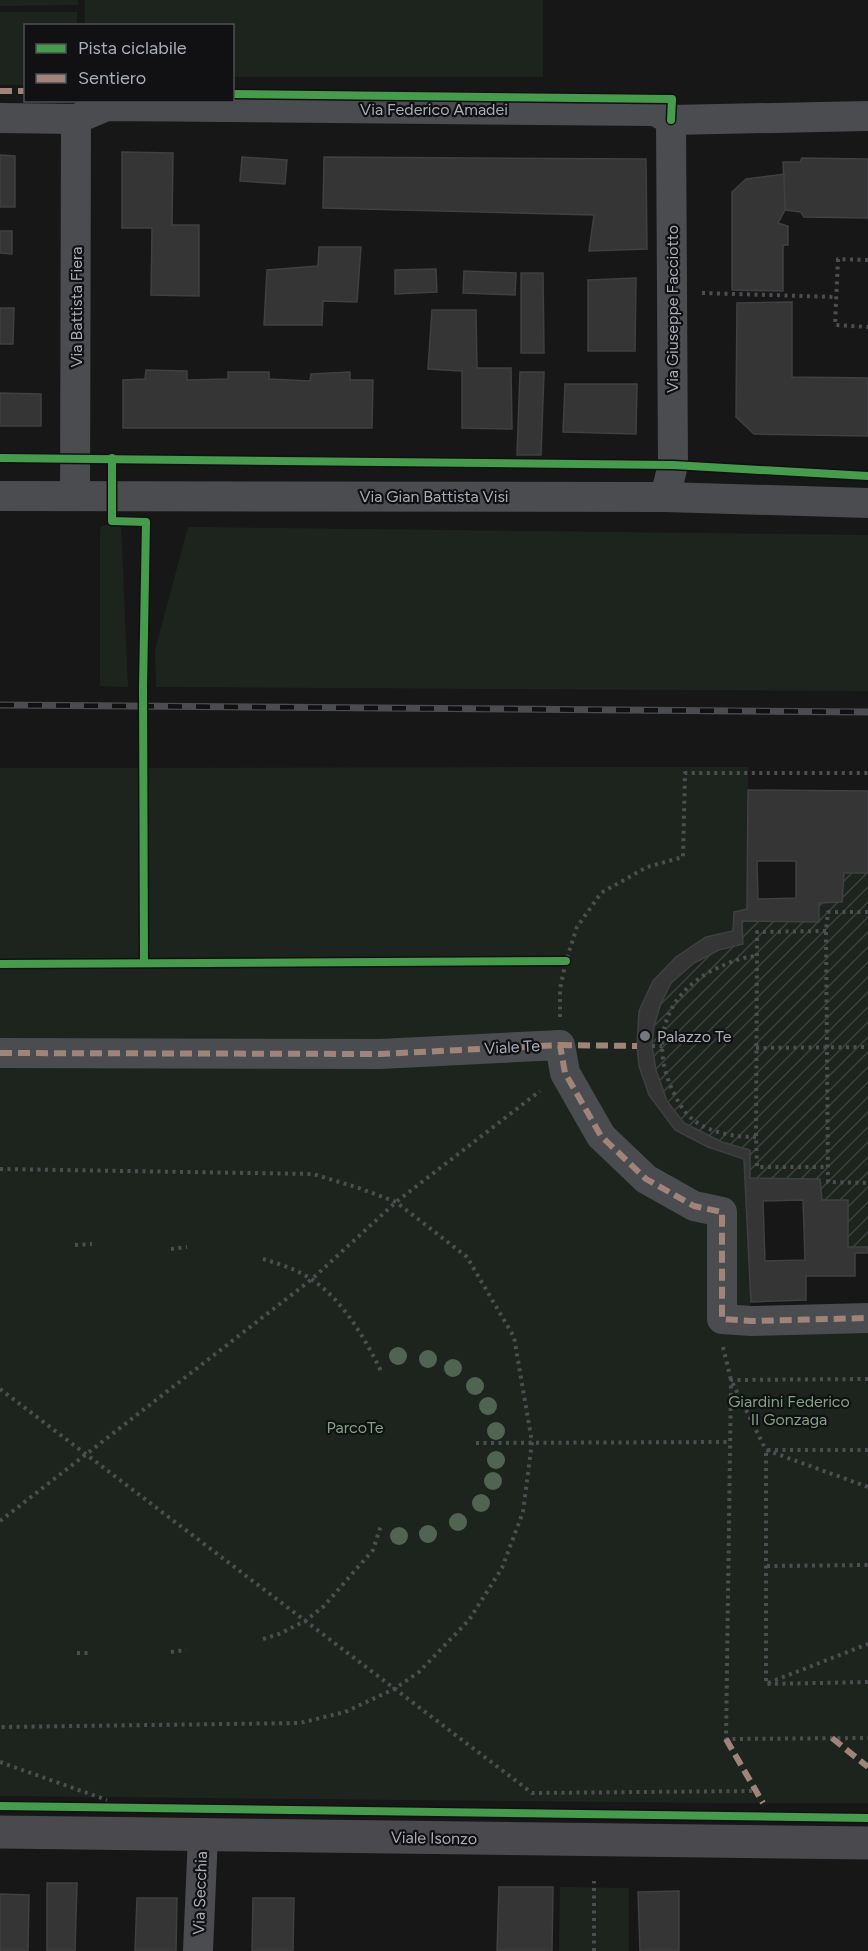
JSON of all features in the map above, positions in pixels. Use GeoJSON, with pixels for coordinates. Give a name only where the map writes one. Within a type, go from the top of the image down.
{"type":"FeatureCollection","features":[{"type":"Feature","properties":{"kind":"main road","name":"Viale Isonzo"},"geometry":{"type":"LineString","coordinates":[[0,1832],[868,1843]]}},
{"type":"Feature","properties":{"kind":"street","name":"Via Federico Amadei"},"geometry":{"type":"LineString","coordinates":[[0,118],[76,119],[106,106],[655,111],[671,120],[868,116]]}},
{"type":"Feature","properties":{"kind":"street","name":"Via Battista Fiera"},"geometry":{"type":"LineString","coordinates":[[75,496],[76,119]]}},
{"type":"Feature","properties":{"kind":"street","name":"Via Giuseppe Facciotto"},"geometry":{"type":"LineString","coordinates":[[665,497],[673,465],[671,120]]}},
{"type":"Feature","properties":{"kind":"street","name":"Via Gian Battista Visi"},"geometry":{"type":"LineString","coordinates":[[0,496],[665,497],[868,503]]}},
{"type":"Feature","properties":{"kind":"street","name":"Viale Te"},"geometry":{"type":"LineString","coordinates":[[0,1053],[380,1053],[562,1059]]}},
{"type":"Feature","properties":{"kind":"street"},"geometry":{"type":"LineString","coordinates":[[562,1059],[601,1136],[646,1179],[694,1206],[722,1212],[722,1319],[751,1321],[868,1318]]}},
{"type":"Feature","properties":{"kind":"street","name":"Via Secchia"},"geometry":{"type":"LineString","coordinates":[[198,1951],[203,1835]]}},
{"type":"Feature","properties":{"kind":"path"},"geometry":{"type":"LineString","coordinates":[[868,260],[838,259],[835,325],[868,327]]}},
{"type":"Feature","properties":{"kind":"path"},"geometry":{"type":"LineString","coordinates":[[672,292],[836,297]]}},
{"type":"Feature","properties":{"kind":"path"},"geometry":{"type":"LineString","coordinates":[[0,1521],[312,1279],[396,1202],[562,1059],[560,989],[577,927],[601,894],[647,867],[683,857],[685,773],[868,773]]}},
{"type":"Feature","properties":{"kind":"path"},"geometry":{"type":"LineString","coordinates":[[868,912],[828,912],[826,931],[828,1182],[868,1183]]}},
{"type":"Feature","properties":{"kind":"path"},"geometry":{"type":"LineString","coordinates":[[826,931],[757,932],[756,1137],[757,1167],[828,1167]]}},
{"type":"Feature","properties":{"kind":"path"},"geometry":{"type":"LineString","coordinates":[[756,1137],[728,1136],[699,1124],[691,1118],[679,1104],[670,1085],[662,1046],[671,1010],[692,983],[723,965],[743,957],[757,956]]}},
{"type":"Feature","properties":{"kind":"path"},"geometry":{"type":"LineString","coordinates":[[555,961],[567,960]]}},
{"type":"Feature","properties":{"kind":"path"},"geometry":{"type":"LineString","coordinates":[[652,1046],[662,1046]]}},
{"type":"Feature","properties":{"kind":"path"},"geometry":{"type":"LineString","coordinates":[[756,1048],[868,1047]]}},
{"type":"Feature","properties":{"kind":"path"},"geometry":{"type":"LineString","coordinates":[[0,1169],[313,1174],[396,1202],[467,1257],[514,1337],[532,1442],[523,1512],[502,1568],[469,1620],[419,1672],[394,1689],[345,1712],[300,1723],[0,1726]]}},
{"type":"Feature","properties":{"kind":"path"},"geometry":{"type":"LineString","coordinates":[[75,1245],[92,1244]]}},
{"type":"Feature","properties":{"kind":"path"},"geometry":{"type":"LineString","coordinates":[[171,1249],[187,1247]]}},
{"type":"Feature","properties":{"kind":"path"},"geometry":{"type":"LineString","coordinates":[[263,1259],[289,1267],[312,1279],[331,1297],[352,1320],[381,1371]]}},
{"type":"Feature","properties":{"kind":"path"},"geometry":{"type":"LineString","coordinates":[[722,1319],[723,1352],[731,1380],[766,1450],[766,1684]]}},
{"type":"Feature","properties":{"kind":"path"},"geometry":{"type":"LineString","coordinates":[[731,1380],[868,1379]]}},
{"type":"Feature","properties":{"kind":"path"},"geometry":{"type":"LineString","coordinates":[[731,1380],[726,1739],[868,1738]]}},
{"type":"Feature","properties":{"kind":"path"},"geometry":{"type":"LineString","coordinates":[[0,1389],[532,1793],[756,1791]]}},
{"type":"Feature","properties":{"kind":"path"},"geometry":{"type":"LineString","coordinates":[[476,1443],[730,1442]]}},
{"type":"Feature","properties":{"kind":"path"},"geometry":{"type":"LineString","coordinates":[[766,1450],[868,1450]]}},
{"type":"Feature","properties":{"kind":"path"},"geometry":{"type":"LineString","coordinates":[[766,1450],[868,1487]]}},
{"type":"Feature","properties":{"kind":"path"},"geometry":{"type":"LineString","coordinates":[[263,1639],[305,1621],[330,1599],[373,1550],[381,1525]]}},
{"type":"Feature","properties":{"kind":"path"},"geometry":{"type":"LineString","coordinates":[[767,1566],[868,1565]]}},
{"type":"Feature","properties":{"kind":"path"},"geometry":{"type":"LineString","coordinates":[[766,1684],[868,1644]]}},
{"type":"Feature","properties":{"kind":"path"},"geometry":{"type":"LineString","coordinates":[[171,1652],[186,1650]]}},
{"type":"Feature","properties":{"kind":"path"},"geometry":{"type":"LineString","coordinates":[[77,1653],[92,1653]]}},
{"type":"Feature","properties":{"kind":"path"},"geometry":{"type":"LineString","coordinates":[[766,1684],[868,1682]]}},
{"type":"Feature","properties":{"kind":"path"},"geometry":{"type":"LineString","coordinates":[[0,1762],[112,1804]]}},
{"type":"Feature","properties":{"kind":"path"},"geometry":{"type":"LineString","coordinates":[[101,1806],[112,1804]]}},
{"type":"Feature","properties":{"kind":"path"},"geometry":{"type":"LineString","coordinates":[[594,1881],[594,1951]]}},
{"type":"Feature","properties":{"kind":"green space"},"geometry":{"type":"Polygon","coordinates":[[[0,0],[78,0],[78,5],[0,6],[0,0]]]}},
{"type":"Feature","properties":{"kind":"green space"},"geometry":{"type":"Polygon","coordinates":[[[85,0],[543,0],[543,77],[234,77],[234,24],[85,24],[85,0]]]}},
{"type":"Feature","properties":{"kind":"green space"},"geometry":{"type":"Polygon","coordinates":[[[0,12],[77,12],[77,24],[24,24],[24,85],[0,85],[0,12]]]}},
{"type":"Feature","properties":{"kind":"green space"},"geometry":{"type":"Polygon","coordinates":[[[105,525],[121,526],[128,687],[100,686],[100,531],[105,525]]]}},
{"type":"Feature","properties":{"kind":"green space"},"geometry":{"type":"Polygon","coordinates":[[[188,527],[868,535],[868,691],[156,687],[155,650],[188,527]]]}},
{"type":"Feature","properties":{"kind":"green space","name":"ParcoTe"},"geometry":{"type":"Polygon","coordinates":[[[748,767],[747,909],[733,931],[706,937],[676,957],[637,1046],[639,1066],[649,1095],[675,1130],[708,1147],[744,1159],[751,1302],[749,1330],[868,1329],[868,1803],[0,1796],[0,768],[748,767]]]}},
{"type":"Feature","properties":{"kind":"green space"},"geometry":{"type":"Polygon","coordinates":[[[844,873],[868,873],[868,1247],[848,1247],[848,1200],[822,1200],[820,1179],[750,1178],[750,1150],[705,1135],[683,1122],[663,1091],[654,1054],[653,1034],[656,1015],[662,997],[679,975],[704,958],[743,944],[742,921],[818,922],[819,903],[842,901],[844,873]]]}},
{"type":"Feature","properties":{"kind":"green space"},"geometry":{"type":"Polygon","coordinates":[[[560,1887],[629,1888],[629,1951],[559,1951],[560,1887]]]}},
{"type":"Feature","properties":{"kind":"building"},"geometry":{"type":"Polygon","coordinates":[[[122,152],[173,153],[172,225],[199,225],[199,296],[151,295],[152,228],[122,228],[122,152]]]}},
{"type":"Feature","properties":{"kind":"building"},"geometry":{"type":"Polygon","coordinates":[[[0,155],[15,156],[15,207],[0,207],[0,155]]]}},
{"type":"Feature","properties":{"kind":"building"},"geometry":{"type":"Polygon","coordinates":[[[242,157],[287,160],[285,184],[240,181],[242,157]]]}},
{"type":"Feature","properties":{"kind":"building"},"geometry":{"type":"Polygon","coordinates":[[[324,157],[646,159],[647,249],[589,251],[594,215],[323,208],[324,157]]]}},
{"type":"Feature","properties":{"kind":"building"},"geometry":{"type":"Polygon","coordinates":[[[802,158],[868,159],[868,218],[804,217],[801,212],[785,210],[783,162],[800,162],[802,158]]]}},
{"type":"Feature","properties":{"kind":"building"},"geometry":{"type":"Polygon","coordinates":[[[784,174],[785,210],[778,223],[788,226],[788,245],[783,245],[783,291],[732,290],[732,192],[746,179],[784,174]]]}},
{"type":"Feature","properties":{"kind":"building"},"geometry":{"type":"Polygon","coordinates":[[[0,231],[12,231],[12,254],[0,253],[0,231]]]}},
{"type":"Feature","properties":{"kind":"building"},"geometry":{"type":"Polygon","coordinates":[[[319,247],[361,247],[357,302],[323,301],[322,325],[264,325],[267,270],[318,266],[319,247]]]}},
{"type":"Feature","properties":{"kind":"building"},"geometry":{"type":"Polygon","coordinates":[[[436,269],[437,292],[395,294],[395,270],[436,269]]]}},
{"type":"Feature","properties":{"kind":"building"},"geometry":{"type":"Polygon","coordinates":[[[464,271],[516,273],[515,295],[463,293],[464,271]]]}},
{"type":"Feature","properties":{"kind":"building"},"geometry":{"type":"Polygon","coordinates":[[[521,273],[543,273],[544,353],[521,353],[521,273]]]}},
{"type":"Feature","properties":{"kind":"building"},"geometry":{"type":"Polygon","coordinates":[[[636,278],[635,351],[588,351],[588,280],[636,278]]]}},
{"type":"Feature","properties":{"kind":"building"},"geometry":{"type":"Polygon","coordinates":[[[792,302],[792,377],[868,378],[868,436],[754,434],[736,417],[737,303],[792,302]]]}},
{"type":"Feature","properties":{"kind":"building"},"geometry":{"type":"Polygon","coordinates":[[[0,308],[14,308],[13,344],[0,344],[0,308]]]}},
{"type":"Feature","properties":{"kind":"building"},"geometry":{"type":"Polygon","coordinates":[[[432,310],[476,310],[477,368],[511,368],[512,429],[462,428],[462,371],[428,369],[432,310]]]}},
{"type":"Feature","properties":{"kind":"building"},"geometry":{"type":"Polygon","coordinates":[[[146,370],[187,371],[187,380],[228,379],[228,372],[269,372],[269,379],[310,381],[311,374],[350,372],[350,380],[373,380],[372,428],[123,428],[123,380],[145,379],[146,370]]]}},
{"type":"Feature","properties":{"kind":"building"},"geometry":{"type":"Polygon","coordinates":[[[520,372],[544,372],[541,455],[517,455],[520,372]]]}},
{"type":"Feature","properties":{"kind":"building"},"geometry":{"type":"Polygon","coordinates":[[[565,384],[637,384],[636,434],[563,432],[565,384]]]}},
{"type":"Feature","properties":{"kind":"building"},"geometry":{"type":"Polygon","coordinates":[[[0,393],[41,394],[41,426],[0,426],[0,393]]]}},
{"type":"Feature","properties":{"kind":"building","name":"Palazzo Te"},"geometry":{"type":"Polygon","coordinates":[[[748,790],[868,791],[868,873],[844,873],[842,902],[819,903],[819,922],[742,921],[743,944],[719,950],[694,963],[671,983],[661,1003],[654,1026],[652,1046],[656,1070],[667,1101],[684,1123],[722,1142],[750,1150],[750,1178],[820,1179],[822,1200],[848,1200],[848,1247],[868,1247],[868,1253],[855,1253],[855,1276],[806,1276],[806,1300],[751,1302],[744,1159],[708,1147],[675,1130],[649,1095],[639,1066],[637,1046],[639,1011],[653,981],[676,957],[706,937],[733,931],[734,912],[747,909],[748,790]],[[757,861],[758,899],[796,898],[796,861],[757,861]],[[803,1200],[763,1201],[765,1261],[805,1260],[803,1200]]]}},
{"type":"Feature","properties":{"kind":"building"},"geometry":{"type":"Polygon","coordinates":[[[47,1883],[77,1883],[75,1951],[47,1951],[47,1883]]]}},
{"type":"Feature","properties":{"kind":"building"},"geometry":{"type":"Polygon","coordinates":[[[499,1887],[553,1887],[552,1951],[497,1951],[499,1887]]]}},
{"type":"Feature","properties":{"kind":"building"},"geometry":{"type":"Polygon","coordinates":[[[679,1891],[679,1951],[640,1951],[638,1892],[679,1891]]]}},
{"type":"Feature","properties":{"kind":"building"},"geometry":{"type":"Polygon","coordinates":[[[0,1894],[29,1895],[28,1951],[0,1951],[0,1894]]]}},
{"type":"Feature","properties":{"kind":"building"},"geometry":{"type":"Polygon","coordinates":[[[137,1898],[177,1898],[176,1951],[135,1951],[137,1898]]]}},
{"type":"Feature","properties":{"kind":"building"},"geometry":{"type":"Polygon","coordinates":[[[253,1898],[294,1898],[293,1951],[252,1951],[253,1898]]]}},
{"type":"Feature","properties":{"kind":"railway"},"geometry":{"type":"LineString","coordinates":[[0,705],[868,712]]}},
{"type":"Feature","properties":{"kind":"marked path"},"geometry":{"type":"LineString","coordinates":[[0,91],[24,91]]}},
{"type":"Feature","properties":{"kind":"marked path"},"geometry":{"type":"LineString","coordinates":[[560,1045],[637,1046]]}},
{"type":"Feature","properties":{"kind":"marked path"},"geometry":{"type":"LineString","coordinates":[[0,1053],[380,1054],[560,1045],[565,1073],[601,1136],[646,1179],[694,1206],[722,1212],[722,1319],[751,1321],[868,1318]]}},
{"type":"Feature","properties":{"kind":"marked path"},"geometry":{"type":"LineString","coordinates":[[832,1738],[868,1767]]}},
{"type":"Feature","properties":{"kind":"marked path"},"geometry":{"type":"LineString","coordinates":[[726,1739],[763,1803]]}},
{"type":"Feature","properties":{"kind":"cycle path"},"geometry":{"type":"LineString","coordinates":[[234,94],[672,99],[671,120]]}},
{"type":"Feature","properties":{"kind":"cycle path"},"geometry":{"type":"LineString","coordinates":[[0,458],[673,465],[868,476]]}},
{"type":"Feature","properties":{"kind":"cycle path"},"geometry":{"type":"LineString","coordinates":[[112,458],[112,521],[146,522],[143,687],[144,963]]}},
{"type":"Feature","properties":{"kind":"cycle path"},"geometry":{"type":"LineString","coordinates":[[0,964],[566,961]]}},
{"type":"Feature","properties":{"kind":"cycle path"},"geometry":{"type":"LineString","coordinates":[[0,1806],[868,1818]]}},
{"type":"Feature","properties":{"kind":"place","name":"Palazzo Te"},"geometry":{"type":"Point","coordinates":[645,1036]}},
{"type":"Feature","properties":{"kind":"park label","name":"Giardini Federico II Gonzaga"},"geometry":{"type":"Point","coordinates":[789,1410]}}]}
